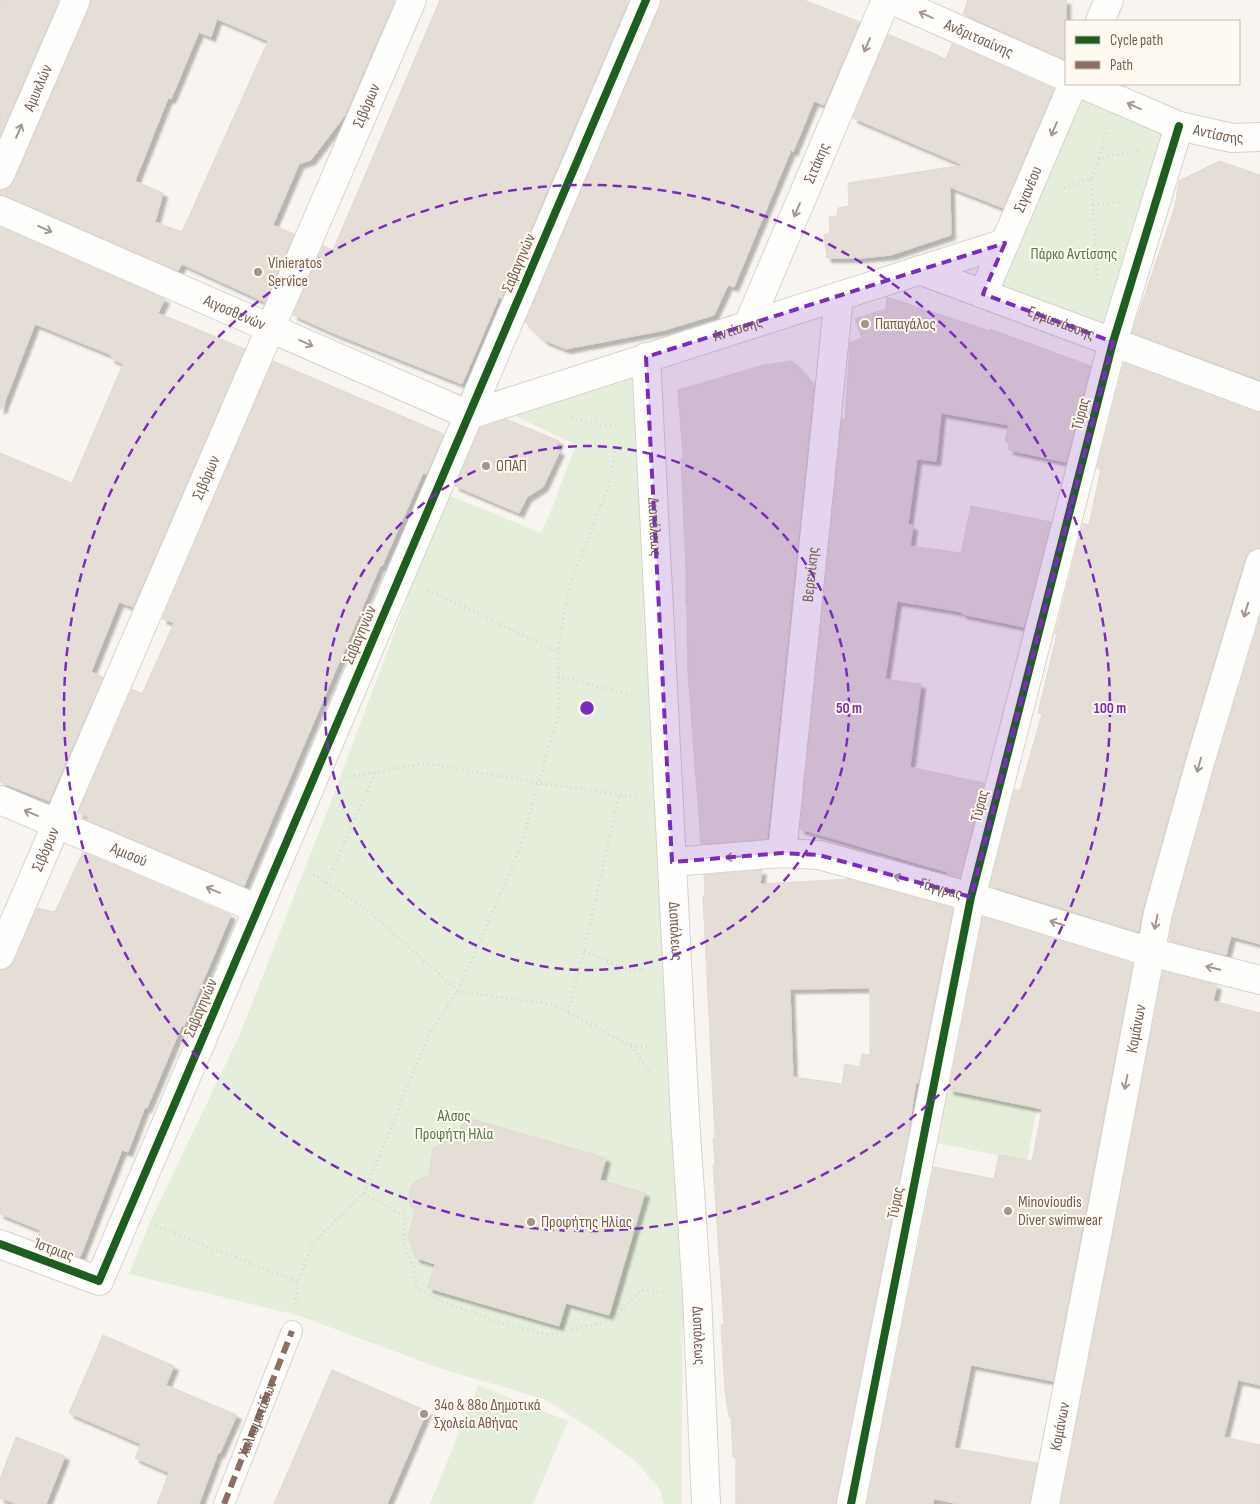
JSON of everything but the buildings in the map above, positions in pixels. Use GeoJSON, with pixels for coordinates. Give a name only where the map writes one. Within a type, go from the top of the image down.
{"type":"FeatureCollection","features":[{"type":"Feature","properties":{"kind":"street","name":"Αμυκλών"},"geometry":{"type":"LineString","coordinates":[[0,175],[76,0]]}},
{"type":"Feature","properties":{"kind":"street","name":"Σιβόρων"},"geometry":{"type":"LineString","coordinates":[[0,955],[412,0]]}},
{"type":"Feature","properties":{"kind":"street","name":"Σαβαγηνών"},"geometry":{"type":"LineString","coordinates":[[99,1281],[646,0]]}},
{"type":"Feature","properties":{"kind":"street","name":"Σιτάκης"},"geometry":{"type":"LineString","coordinates":[[748,325],[886,0]]}},
{"type":"Feature","properties":{"kind":"street","name":"Ανδριτσαίνης"},"geometry":{"type":"LineString","coordinates":[[892,0],[1065,77]]}},
{"type":"Feature","properties":{"kind":"street"},"geometry":{"type":"LineString","coordinates":[[1100,20],[1109,0]]}},
{"type":"Feature","properties":{"kind":"street","name":"Σιγανέου"},"geometry":{"type":"LineString","coordinates":[[983,294],[1073,85]]}},
{"type":"Feature","properties":{"kind":"street"},"geometry":{"type":"LineString","coordinates":[[1084,85],[1176,135]]}},
{"type":"Feature","properties":{"kind":"street","name":"Αντίσσης"},"geometry":{"type":"LineString","coordinates":[[1176,135],[1260,138]]}},
{"type":"Feature","properties":{"kind":"street","name":"Τύρας"},"geometry":{"type":"LineString","coordinates":[[851,1504],[971,897],[1113,342],[1176,135]]}},
{"type":"Feature","properties":{"kind":"street","name":"Αιγοσθενών"},"geometry":{"type":"LineString","coordinates":[[0,210],[469,414]]}},
{"type":"Feature","properties":{"kind":"street","name":"Αντίσσης"},"geometry":{"type":"LineString","coordinates":[[469,414],[1005,243]]}},
{"type":"Feature","properties":{"kind":"street","name":"Ερμωνάσσης"},"geometry":{"type":"LineString","coordinates":[[919,270],[1260,398]]}},
{"type":"Feature","properties":{"kind":"street","name":"Βερενίκης"},"geometry":{"type":"LineString","coordinates":[[782,853],[839,296]]}},
{"type":"Feature","properties":{"kind":"street","name":"Διοπόλεως"},"geometry":{"type":"LineString","coordinates":[[646,357],[697,1294],[706,1504]]}},
{"type":"Feature","properties":{"kind":"street","name":"Κομάνων"},"geometry":{"type":"LineString","coordinates":[[1045,1504],[1158,913],[1191,793],[1260,563]]}},
{"type":"Feature","properties":{"kind":"street","name":"Αμισού"},"geometry":{"type":"LineString","coordinates":[[0,800],[258,909]]}},
{"type":"Feature","properties":{"kind":"street","name":"Γάγγρας"},"geometry":{"type":"LineString","coordinates":[[672,862],[782,853],[819,855],[971,897],[1150,952],[1260,980]]}},
{"type":"Feature","properties":{"kind":"street","name":"Ίστριας"},"geometry":{"type":"LineString","coordinates":[[0,1244],[99,1281]]}},
{"type":"Feature","properties":{"kind":"street","name":"Χαλκοματάδων"},"geometry":{"type":"LineString","coordinates":[[224,1504],[292,1331]]}},
{"type":"Feature","properties":{"kind":"path"},"geometry":{"type":"LineString","coordinates":[[1097,280],[1091,178],[1099,158],[1176,135]]}},
{"type":"Feature","properties":{"kind":"path"},"geometry":{"type":"LineString","coordinates":[[1021,205],[1091,178]]}},
{"type":"Feature","properties":{"kind":"path"},"geometry":{"type":"LineString","coordinates":[[619,434],[621,417]]}},
{"type":"Feature","properties":{"kind":"path"},"geometry":{"type":"LineString","coordinates":[[292,1331],[298,1282],[313,1243],[364,1194],[430,1032],[458,992],[520,848],[559,714],[558,652],[568,590],[609,484],[617,442]]}},
{"type":"Feature","properties":{"kind":"path"},"geometry":{"type":"LineString","coordinates":[[400,577],[558,652]]}},
{"type":"Feature","properties":{"kind":"path"},"geometry":{"type":"LineString","coordinates":[[558,676],[664,704]]}},
{"type":"Feature","properties":{"kind":"path"},"geometry":{"type":"LineString","coordinates":[[311,784],[425,763],[539,783],[669,802]]}},
{"type":"Feature","properties":{"kind":"path"},"geometry":{"type":"LineString","coordinates":[[326,883],[375,772]]}},
{"type":"Feature","properties":{"kind":"path"},"geometry":{"type":"LineString","coordinates":[[568,1012],[584,951],[619,795]]}},
{"type":"Feature","properties":{"kind":"path"},"geometry":{"type":"LineString","coordinates":[[281,854],[363,906],[458,992],[554,1005],[631,1046],[655,1078]]}},
{"type":"Feature","properties":{"kind":"path"},"geometry":{"type":"LineString","coordinates":[[584,951],[629,971],[678,967]]}},
{"type":"Feature","properties":{"kind":"path"},"geometry":{"type":"LineString","coordinates":[[364,1194],[406,1216],[403,1241],[413,1266],[417,1287],[440,1301],[504,1324],[549,1335],[610,1321],[641,1290],[697,1294]]}},
{"type":"Feature","properties":{"kind":"path"},"geometry":{"type":"LineString","coordinates":[[149,1224],[298,1282]]}},
{"type":"Feature","properties":{"kind":"highlighted area"},"geometry":{"type":"Polygon","coordinates":[[[1005,243],[983,294],[1113,342],[971,897],[819,855],[782,853],[672,862],[646,357],[1005,243]]]}},
{"type":"Feature","properties":{"kind":"green space","name":"Πάρκο Αντίσσης"},"geometry":{"type":"Polygon","coordinates":[[[1085,95],[1167,132],[1109,321],[1096,323],[999,288],[1085,95]]]}},
{"type":"Feature","properties":{"kind":"green space","name":"Αλσος Προφήτη Ηλία"},"geometry":{"type":"Polygon","coordinates":[[[638,370],[685,1118],[681,1504],[664,1504],[660,1489],[635,1461],[590,1428],[544,1399],[442,1369],[300,1316],[129,1274],[149,1224],[240,1034],[332,799],[414,580],[449,495],[541,533],[576,445],[507,412],[638,370]]]}},
{"type":"Feature","properties":{"kind":"green space"},"geometry":{"type":"Polygon","coordinates":[[[943,1089],[1037,1108],[1027,1161],[932,1142],[943,1089]]]}},
{"type":"Feature","properties":{"kind":"green space"},"geometry":{"type":"Polygon","coordinates":[[[478,1385],[568,1421],[533,1504],[430,1504],[478,1385]]]}},
{"type":"Feature","properties":{"kind":"marked path"},"geometry":{"type":"LineString","coordinates":[[224,1504],[292,1331]]}},
{"type":"Feature","properties":{"kind":"cycle path"},"geometry":{"type":"LineString","coordinates":[[0,1244],[99,1281],[646,0]]}},
{"type":"Feature","properties":{"kind":"cycle path"},"geometry":{"type":"LineString","coordinates":[[851,1504],[971,897],[1113,342],[1179,126]]}},
{"type":"Feature","properties":{"kind":"place","name":"Vinieratos Service"},"geometry":{"type":"Point","coordinates":[258,272]}},
{"type":"Feature","properties":{"kind":"place","name":"Παπαγάλος"},"geometry":{"type":"Point","coordinates":[865,324]}},
{"type":"Feature","properties":{"kind":"place","name":"ΟΠΑΠ"},"geometry":{"type":"Point","coordinates":[486,466]}},
{"type":"Feature","properties":{"kind":"place","name":"Minovioudis Diver swimwear"},"geometry":{"type":"Point","coordinates":[1008,1211]}},
{"type":"Feature","properties":{"kind":"place","name":"Προφήτης Ηλίας"},"geometry":{"type":"Point","coordinates":[531,1222]}},
{"type":"Feature","properties":{"kind":"place","name":"34ο & 88ο Δημοτικά Σχολεία Αθήνας"},"geometry":{"type":"Point","coordinates":[424,1414]}}]}
